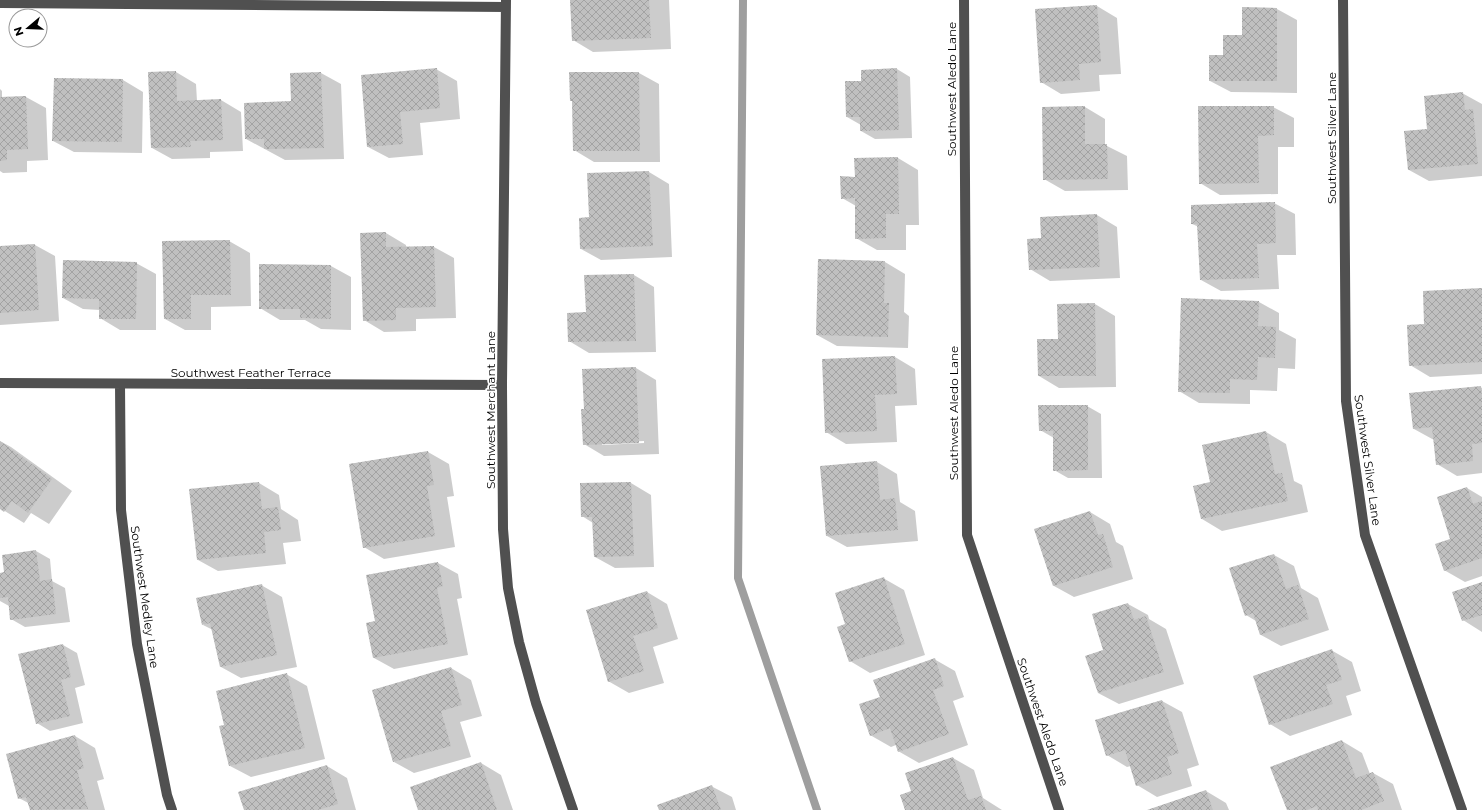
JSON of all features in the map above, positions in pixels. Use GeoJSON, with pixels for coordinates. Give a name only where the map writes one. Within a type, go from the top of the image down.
{"type":"FeatureCollection","features":[{"type":"Feature","properties":{"kind":"street","name":"Southwest Aledo Lane"},"geometry":{"type":"LineString","coordinates":[[964,0],[967,534],[1059,810]]}},
{"type":"Feature","properties":{"kind":"street","name":"Southwest Silver Lane"},"geometry":{"type":"LineString","coordinates":[[1343,0],[1346,402],[1365,535],[1462,810]]}},
{"type":"Feature","properties":{"kind":"street"},"geometry":{"type":"LineString","coordinates":[[0,3],[126,1],[506,4]]}},
{"type":"Feature","properties":{"kind":"street","name":"Southwest Merchant Lane"},"geometry":{"type":"LineString","coordinates":[[506,4],[502,385],[503,529],[508,588],[519,642],[536,703],[573,810]]}},
{"type":"Feature","properties":{"kind":"street","name":"Southwest Feather Terrace"},"geometry":{"type":"LineString","coordinates":[[0,383],[502,385]]}},
{"type":"Feature","properties":{"kind":"street","name":"Southwest Medley Lane"},"geometry":{"type":"LineString","coordinates":[[120,384],[120,510],[136,636],[167,795],[172,810]]}},
{"type":"Feature","properties":{"kind":"building"},"geometry":{"type":"Polygon","coordinates":[[[570,0],[649,0],[651,38],[572,41],[570,0]]]}},
{"type":"Feature","properties":{"kind":"building"},"geometry":{"type":"Polygon","coordinates":[[[1097,5],[1101,62],[1079,64],[1080,80],[1040,83],[1035,9],[1097,5]]]}},
{"type":"Feature","properties":{"kind":"building"},"geometry":{"type":"Polygon","coordinates":[[[1242,7],[1277,8],[1277,81],[1209,81],[1209,55],[1223,55],[1223,35],[1242,35],[1242,7]]]}},
{"type":"Feature","properties":{"kind":"building"},"geometry":{"type":"Polygon","coordinates":[[[437,68],[440,108],[400,112],[403,144],[367,147],[361,75],[437,68]]]}},
{"type":"Feature","properties":{"kind":"building"},"geometry":{"type":"Polygon","coordinates":[[[897,68],[899,130],[860,131],[860,117],[846,117],[845,81],[861,81],[861,70],[897,68]]]}},
{"type":"Feature","properties":{"kind":"building"},"geometry":{"type":"Polygon","coordinates":[[[176,71],[177,101],[221,99],[223,140],[190,141],[191,147],[151,148],[148,72],[176,71]]]}},
{"type":"Feature","properties":{"kind":"building"},"geometry":{"type":"Polygon","coordinates":[[[321,72],[324,148],[264,149],[264,139],[245,139],[244,103],[291,101],[290,73],[321,72]]]}},
{"type":"Feature","properties":{"kind":"building"},"geometry":{"type":"Polygon","coordinates":[[[569,72],[639,72],[640,151],[573,151],[572,101],[570,101],[569,72]]]}},
{"type":"Feature","properties":{"kind":"building"},"geometry":{"type":"Polygon","coordinates":[[[54,78],[123,79],[122,142],[52,141],[54,78]]]}},
{"type":"Feature","properties":{"kind":"building"},"geometry":{"type":"Polygon","coordinates":[[[1463,92],[1465,110],[1473,109],[1478,164],[1408,170],[1404,131],[1427,129],[1424,96],[1463,92]]]}},
{"type":"Feature","properties":{"kind":"building"},"geometry":{"type":"Polygon","coordinates":[[[26,96],[28,149],[7,150],[7,160],[0,161],[0,97],[26,96]]]}},
{"type":"Feature","properties":{"kind":"building"},"geometry":{"type":"Polygon","coordinates":[[[1085,106],[1085,144],[1107,144],[1108,179],[1043,180],[1042,107],[1085,106]]]}},
{"type":"Feature","properties":{"kind":"building"},"geometry":{"type":"Polygon","coordinates":[[[1198,106],[1274,106],[1274,135],[1258,136],[1259,183],[1199,184],[1198,106]]]}},
{"type":"Feature","properties":{"kind":"building"},"geometry":{"type":"Polygon","coordinates":[[[898,157],[899,214],[886,214],[886,238],[855,239],[855,198],[841,199],[840,176],[855,177],[854,158],[898,157]]]}},
{"type":"Feature","properties":{"kind":"building"},"geometry":{"type":"Polygon","coordinates":[[[649,171],[653,246],[580,249],[579,218],[589,217],[587,173],[649,171]]]}},
{"type":"Feature","properties":{"kind":"building"},"geometry":{"type":"Polygon","coordinates":[[[1275,202],[1276,243],[1257,244],[1259,278],[1200,280],[1197,224],[1191,224],[1191,205],[1275,202]]]}},
{"type":"Feature","properties":{"kind":"building"},"geometry":{"type":"Polygon","coordinates":[[[1097,214],[1100,267],[1029,270],[1027,239],[1041,238],[1040,217],[1097,214]]]}},
{"type":"Feature","properties":{"kind":"building"},"geometry":{"type":"Polygon","coordinates":[[[386,232],[386,247],[434,246],[436,307],[396,308],[396,320],[363,321],[360,233],[386,232]]]}},
{"type":"Feature","properties":{"kind":"building"},"geometry":{"type":"Polygon","coordinates":[[[230,240],[231,295],[191,295],[191,319],[164,319],[162,241],[230,240]]]}},
{"type":"Feature","properties":{"kind":"building"},"geometry":{"type":"Polygon","coordinates":[[[35,244],[39,310],[0,313],[0,246],[35,244]]]}},
{"type":"Feature","properties":{"kind":"building"},"geometry":{"type":"Polygon","coordinates":[[[818,259],[885,261],[884,303],[889,303],[888,337],[816,335],[818,259]]]}},
{"type":"Feature","properties":{"kind":"building"},"geometry":{"type":"Polygon","coordinates":[[[63,260],[137,262],[136,319],[99,319],[99,299],[62,298],[63,260]]]}},
{"type":"Feature","properties":{"kind":"building"},"geometry":{"type":"Polygon","coordinates":[[[259,264],[331,265],[331,319],[300,318],[300,309],[259,309],[259,264]]]}},
{"type":"Feature","properties":{"kind":"building"},"geometry":{"type":"Polygon","coordinates":[[[634,274],[636,341],[568,342],[567,313],[586,312],[584,275],[634,274]]]}},
{"type":"Feature","properties":{"kind":"building"},"geometry":{"type":"Polygon","coordinates":[[[1482,288],[1482,362],[1409,366],[1407,325],[1424,324],[1423,291],[1482,288]]]}},
{"type":"Feature","properties":{"kind":"building"},"geometry":{"type":"Polygon","coordinates":[[[1181,298],[1259,301],[1258,326],[1276,327],[1275,358],[1258,357],[1257,380],[1230,379],[1230,393],[1178,392],[1181,298]]]}},
{"type":"Feature","properties":{"kind":"building"},"geometry":{"type":"Polygon","coordinates":[[[1095,303],[1096,376],[1038,376],[1037,339],[1058,339],[1057,304],[1095,303]]]}},
{"type":"Feature","properties":{"kind":"building"},"geometry":{"type":"Polygon","coordinates":[[[895,356],[897,394],[875,395],[877,431],[825,433],[822,359],[895,356]]]}},
{"type":"Feature","properties":{"kind":"building"},"geometry":{"type":"Polygon","coordinates":[[[636,367],[639,443],[583,445],[581,409],[584,409],[582,369],[636,367]]]}},
{"type":"Feature","properties":{"kind":"building"},"geometry":{"type":"Polygon","coordinates":[[[1481,386],[1482,443],[1472,444],[1473,461],[1436,465],[1432,427],[1413,429],[1409,393],[1481,386]]]}},
{"type":"Feature","properties":{"kind":"building"},"geometry":{"type":"Polygon","coordinates":[[[1038,405],[1088,405],[1088,470],[1053,471],[1053,431],[1039,431],[1038,405]]]}},
{"type":"Feature","properties":{"kind":"building"},"geometry":{"type":"Polygon","coordinates":[[[1266,431],[1275,474],[1282,473],[1288,501],[1201,519],[1193,486],[1210,482],[1202,445],[1266,431]]]}},
{"type":"Feature","properties":{"kind":"building"},"geometry":{"type":"Polygon","coordinates":[[[0,441],[52,479],[28,513],[12,501],[4,512],[0,509],[0,441]]]}},
{"type":"Feature","properties":{"kind":"building"},"geometry":{"type":"Polygon","coordinates":[[[428,451],[434,485],[427,486],[435,536],[363,548],[349,464],[428,451]]]}},
{"type":"Feature","properties":{"kind":"building"},"geometry":{"type":"Polygon","coordinates":[[[877,461],[880,500],[895,498],[898,530],[826,536],[820,466],[877,461]]]}},
{"type":"Feature","properties":{"kind":"building"},"geometry":{"type":"Polygon","coordinates":[[[259,482],[262,509],[278,507],[281,530],[264,532],[266,553],[197,560],[189,489],[259,482]]]}},
{"type":"Feature","properties":{"kind":"building"},"geometry":{"type":"Polygon","coordinates":[[[631,482],[634,556],[594,557],[592,517],[581,517],[580,483],[631,482]]]}},
{"type":"Feature","properties":{"kind":"building"},"geometry":{"type":"Polygon","coordinates":[[[1467,487],[1473,504],[1482,501],[1482,558],[1444,571],[1435,544],[1450,539],[1437,497],[1467,487]]]}},
{"type":"Feature","properties":{"kind":"building"},"geometry":{"type":"Polygon","coordinates":[[[1090,511],[1098,535],[1103,534],[1113,567],[1053,586],[1034,529],[1090,511]]]}},
{"type":"Feature","properties":{"kind":"building"},"geometry":{"type":"Polygon","coordinates":[[[36,550],[40,581],[52,579],[56,614],[10,620],[8,597],[0,598],[0,573],[4,572],[2,555],[36,550]]]}},
{"type":"Feature","properties":{"kind":"building"},"geometry":{"type":"Polygon","coordinates":[[[1274,554],[1286,589],[1298,585],[1309,619],[1260,635],[1253,613],[1245,616],[1229,568],[1274,554]]]}},
{"type":"Feature","properties":{"kind":"building"},"geometry":{"type":"Polygon","coordinates":[[[438,562],[443,586],[437,588],[448,644],[373,658],[366,623],[375,621],[366,575],[438,562]]]}},
{"type":"Feature","properties":{"kind":"building"},"geometry":{"type":"Polygon","coordinates":[[[884,577],[905,644],[849,662],[837,627],[845,624],[835,593],[884,577]]]}},
{"type":"Feature","properties":{"kind":"building"},"geometry":{"type":"Polygon","coordinates":[[[1482,582],[1482,615],[1462,621],[1452,592],[1482,582]]]}},
{"type":"Feature","properties":{"kind":"building"},"geometry":{"type":"Polygon","coordinates":[[[262,584],[277,655],[220,667],[210,623],[202,625],[196,598],[262,584]]]}},
{"type":"Feature","properties":{"kind":"building"},"geometry":{"type":"Polygon","coordinates":[[[647,591],[658,628],[633,636],[644,671],[608,682],[586,610],[647,591]]]}},
{"type":"Feature","properties":{"kind":"building"},"geometry":{"type":"Polygon","coordinates":[[[1128,603],[1134,620],[1146,616],[1164,672],[1098,693],[1085,656],[1103,650],[1092,614],[1128,603]]]}},
{"type":"Feature","properties":{"kind":"building"},"geometry":{"type":"Polygon","coordinates":[[[63,644],[71,677],[61,680],[70,716],[36,724],[18,654],[63,644]]]}},
{"type":"Feature","properties":{"kind":"building"},"geometry":{"type":"Polygon","coordinates":[[[1332,649],[1342,680],[1326,685],[1333,704],[1269,725],[1253,676],[1332,649]]]}},
{"type":"Feature","properties":{"kind":"building"},"geometry":{"type":"Polygon","coordinates":[[[935,658],[944,686],[933,690],[949,734],[898,752],[890,728],[870,736],[859,704],[880,697],[873,680],[935,658]]]}},
{"type":"Feature","properties":{"kind":"building"},"geometry":{"type":"Polygon","coordinates":[[[451,667],[462,705],[441,711],[451,746],[393,762],[372,690],[451,667]]]}},
{"type":"Feature","properties":{"kind":"building"},"geometry":{"type":"Polygon","coordinates":[[[287,673],[305,748],[229,766],[219,726],[224,725],[216,691],[287,673]]]}},
{"type":"Feature","properties":{"kind":"building"},"geometry":{"type":"Polygon","coordinates":[[[1162,700],[1179,753],[1167,757],[1172,774],[1136,786],[1125,750],[1106,756],[1095,720],[1162,700]]]}},
{"type":"Feature","properties":{"kind":"building"},"geometry":{"type":"Polygon","coordinates":[[[75,735],[84,768],[77,770],[88,809],[30,810],[26,797],[18,799],[6,754],[75,735]]]}},
{"type":"Feature","properties":{"kind":"building"},"geometry":{"type":"Polygon","coordinates":[[[1342,740],[1356,778],[1373,772],[1384,801],[1361,810],[1318,810],[1317,806],[1307,810],[1287,810],[1270,767],[1342,740]]]}},
{"type":"Feature","properties":{"kind":"building"},"geometry":{"type":"Polygon","coordinates":[[[953,757],[968,800],[981,796],[986,810],[905,810],[900,795],[911,791],[905,773],[953,757]]]}},
{"type":"Feature","properties":{"kind":"building"},"geometry":{"type":"Polygon","coordinates":[[[481,762],[497,810],[418,810],[410,787],[481,762]]]}},
{"type":"Feature","properties":{"kind":"building"},"geometry":{"type":"Polygon","coordinates":[[[327,765],[338,804],[318,810],[244,810],[238,792],[327,765]]]}},
{"type":"Feature","properties":{"kind":"building"},"geometry":{"type":"Polygon","coordinates":[[[712,785],[721,810],[659,810],[657,805],[712,785]]]}},
{"type":"Feature","properties":{"kind":"building"},"geometry":{"type":"Polygon","coordinates":[[[1206,790],[1213,810],[1147,810],[1206,790]]]}},
{"type":"Feature","properties":{"kind":"waterway"},"geometry":{"type":"LineString","coordinates":[[743,0],[738,578],[817,810]]}}]}
